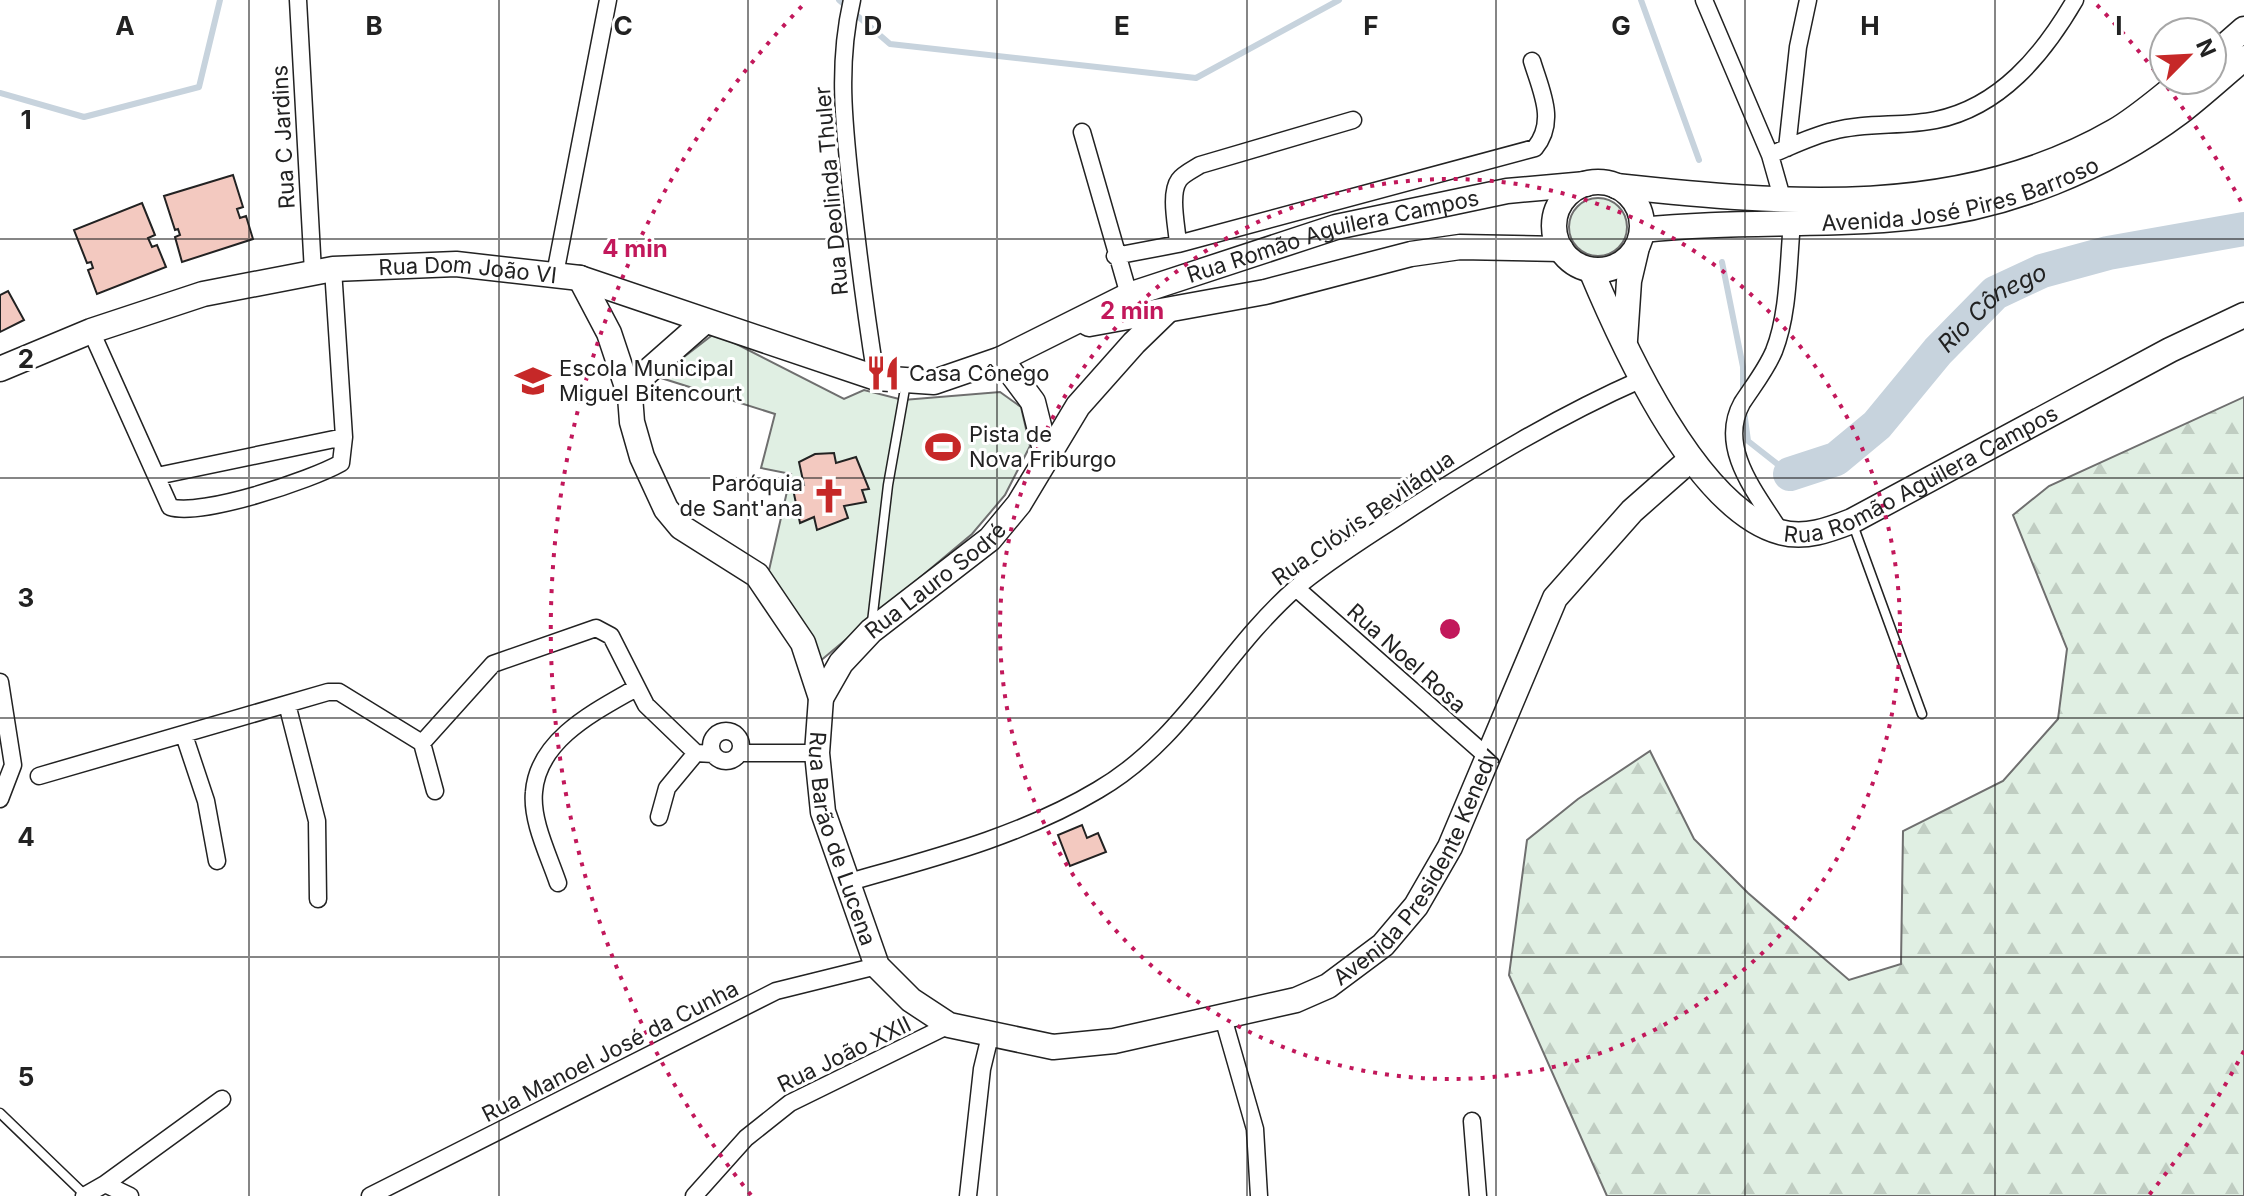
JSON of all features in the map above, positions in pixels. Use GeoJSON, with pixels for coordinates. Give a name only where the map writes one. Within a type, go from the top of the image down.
{"type":"FeatureCollection","features":[{"type":"Feature","properties":{"kind":"main road"},"geometry":{"type":"LineString","coordinates":[[2228,43],[2244,29]]}},
{"type":"Feature","properties":{"kind":"main road","name":"Avenida José Pires Barroso"},"geometry":{"type":"LineString","coordinates":[[1616,186],[1788,212],[1916,217],[1976,207],[2045,186],[2136,142],[2179,113],[2244,58]]}},
{"type":"Feature","properties":{"kind":"main road","name":"Avenida José Pires Barroso"},"geometry":{"type":"LineString","coordinates":[[1640,237],[1788,212],[1975,187],[2055,161],[2116,130],[2162,96]]}},
{"type":"Feature","properties":{"kind":"main road"},"geometry":{"type":"LineString","coordinates":[[1625,340],[1629,281],[1640,237],[1638,207],[1616,186],[1586,184],[1564,199],[1556,215],[1555,233],[1561,249],[1574,263],[1591,270],[1619,265],[1640,237]]}},
{"type":"Feature","properties":{"kind":"main road","name":"Rua Romão Aguilera Campos"},"geometry":{"type":"LineString","coordinates":[[1067,328],[1129,295],[1336,227],[1507,191],[1586,184]]}},
{"type":"Feature","properties":{"kind":"main road","name":"Rua Romão Aguilera Campos"},"geometry":{"type":"LineString","coordinates":[[1067,328],[1265,292],[1411,254],[1460,247],[1561,249]]}},
{"type":"Feature","properties":{"kind":"main road","name":"Rua Dom João VI"},"geometry":{"type":"LineString","coordinates":[[0,369],[91,331],[203,294],[323,270],[456,264],[580,278],[876,378],[906,383],[934,382],[1001,359],[1067,328]]}},
{"type":"Feature","properties":{"kind":"main road","name":"Rua Romão Aguilera Campos"},"geometry":{"type":"LineString","coordinates":[[1591,270],[1642,379],[1691,459],[1724,495],[1758,521],[1781,532],[1817,534],[1852,521],[2170,350],[2244,315]]}},
{"type":"Feature","properties":{"kind":"main road"},"geometry":{"type":"LineString","coordinates":[[580,278],[609,333],[630,396],[642,457],[666,509],[681,527],[757,575],[803,643],[821,698]]}},
{"type":"Feature","properties":{"kind":"main road","name":"Rua Lauro Sodré"},"geometry":{"type":"LineString","coordinates":[[821,698],[841,663],[871,631],[990,539],[1019,504],[1078,406],[1167,311]]}},
{"type":"Feature","properties":{"kind":"main road"},"geometry":{"type":"LineString","coordinates":[[630,396],[646,373],[705,321]]}},
{"type":"Feature","properties":{"kind":"main road"},"geometry":{"type":"LineString","coordinates":[[1001,359],[1033,402],[1047,458]]}},
{"type":"Feature","properties":{"kind":"main road","name":"Avenida Presidente Kenedy"},"geometry":{"type":"LineString","coordinates":[[990,1036],[1053,1047],[1114,1041],[1307,996],[1328,986],[1383,945],[1416,906],[1430,882],[1490,759],[1555,598],[1612,532],[1691,459]]}},
{"type":"Feature","properties":{"kind":"main road","name":"Rua Barão de Lucena"},"geometry":{"type":"LineString","coordinates":[[821,698],[817,753],[823,812],[877,966],[911,1000],[949,1025],[990,1036]]}},
{"type":"Feature","properties":{"kind":"street","name":"Rua C Jardins"},"geometry":{"type":"LineString","coordinates":[[298,0],[323,270],[344,437]]}},
{"type":"Feature","properties":{"kind":"street"},"geometry":{"type":"LineString","coordinates":[[555,274],[608,0]]}},
{"type":"Feature","properties":{"kind":"street","name":"Rua Deolinda Thuler"},"geometry":{"type":"LineString","coordinates":[[852,0],[844,35],[842,103],[862,292],[876,378]]}},
{"type":"Feature","properties":{"kind":"street"},"geometry":{"type":"LineString","coordinates":[[1704,0],[1770,155],[1788,212],[1779,333],[1765,368],[1741,405],[1733,435],[1736,454],[1781,532]]}},
{"type":"Feature","properties":{"kind":"street"},"geometry":{"type":"LineString","coordinates":[[1787,148],[1798,47],[1808,0]]}},
{"type":"Feature","properties":{"kind":"street"},"geometry":{"type":"LineString","coordinates":[[1770,155],[1831,131],[1870,124],[1936,120],[1974,109],[2009,86],[2044,46],[2075,0]]}},
{"type":"Feature","properties":{"kind":"street"},"geometry":{"type":"LineString","coordinates":[[1115,256],[1178,244],[1535,148],[1545,136],[1548,120],[1532,61]]}},
{"type":"Feature","properties":{"kind":"street"},"geometry":{"type":"LineString","coordinates":[[1178,244],[1175,193],[1179,180],[1189,172],[1200,165],[1353,120]]}},
{"type":"Feature","properties":{"kind":"street"},"geometry":{"type":"LineString","coordinates":[[1082,132],[1115,256],[1129,295]]}},
{"type":"Feature","properties":{"kind":"street"},"geometry":{"type":"LineString","coordinates":[[91,331],[170,507],[181,511],[202,509],[331,469],[341,463],[344,437],[157,476]]}},
{"type":"Feature","properties":{"kind":"street","name":"Rua Clóvis Beviláqua"},"geometry":{"type":"LineString","coordinates":[[849,882],[968,848],[1045,818],[1100,789],[1158,747],[1249,636],[1296,588],[1497,452],[1579,407],[1642,379]]}},
{"type":"Feature","properties":{"kind":"street","name":"Rua Noel Rosa"},"geometry":{"type":"LineString","coordinates":[[1296,588],[1490,759]]}},
{"type":"Feature","properties":{"kind":"street"},"geometry":{"type":"LineString","coordinates":[[422,743],[493,664],[596,628],[611,636],[646,705],[704,754],[721,761],[732,760],[740,753],[817,753]]}},
{"type":"Feature","properties":{"kind":"street"},"geometry":{"type":"LineString","coordinates":[[0,682],[13,744],[13,765],[0,799]]}},
{"type":"Feature","properties":{"kind":"street"},"geometry":{"type":"LineString","coordinates":[[558,883],[541,835],[533,793],[539,773],[552,750],[571,728],[636,688]]}},
{"type":"Feature","properties":{"kind":"street"},"geometry":{"type":"LineString","coordinates":[[39,776],[287,704],[339,692],[422,743],[435,791]]}},
{"type":"Feature","properties":{"kind":"street"},"geometry":{"type":"LineString","coordinates":[[287,704],[315,806],[318,899]]}},
{"type":"Feature","properties":{"kind":"street"},"geometry":{"type":"LineString","coordinates":[[659,817],[667,788],[704,754],[715,734],[725,730],[735,733],[741,742],[740,753]]}},
{"type":"Feature","properties":{"kind":"street"},"geometry":{"type":"LineString","coordinates":[[184,735],[206,801],[217,861]]}},
{"type":"Feature","properties":{"kind":"street","name":"Rua Manoel José da Cunha"},"geometry":{"type":"LineString","coordinates":[[370,1196],[776,991],[877,966]]}},
{"type":"Feature","properties":{"kind":"street"},"geometry":{"type":"LineString","coordinates":[[1222,1014],[1255,1129],[1259,1196]]}},
{"type":"Feature","properties":{"kind":"street","name":"Rua João XXII"},"geometry":{"type":"LineString","coordinates":[[694,1196],[746,1138],[790,1103],[949,1025]]}},
{"type":"Feature","properties":{"kind":"street"},"geometry":{"type":"LineString","coordinates":[[968,1196],[982,1069],[990,1036]]}},
{"type":"Feature","properties":{"kind":"street"},"geometry":{"type":"LineString","coordinates":[[84,1196],[222,1099]]}},
{"type":"Feature","properties":{"kind":"street"},"geometry":{"type":"LineString","coordinates":[[1472,1121],[1478,1196]]}},
{"type":"Feature","properties":{"kind":"street"},"geometry":{"type":"LineString","coordinates":[[105,1184],[130,1196]]}},
{"type":"Feature","properties":{"kind":"lane"},"geometry":{"type":"LineString","coordinates":[[871,631],[890,475],[906,383]]}},
{"type":"Feature","properties":{"kind":"lane"},"geometry":{"type":"LineString","coordinates":[[1852,521],[1922,714]]}},
{"type":"Feature","properties":{"kind":"lane"},"geometry":{"type":"LineString","coordinates":[[0,1113],[84,1196]]}},
{"type":"Feature","properties":{"kind":"green space"},"geometry":{"type":"Polygon","coordinates":[[[1598,198],[1619,206],[1627,227],[1619,248],[1598,256],[1577,248],[1569,227],[1577,206],[1598,198]]]}},
{"type":"Feature","properties":{"kind":"green space"},"geometry":{"type":"Polygon","coordinates":[[[715,333],[844,399],[864,390],[903,400],[1000,392],[1021,407],[1030,446],[1005,495],[972,534],[819,662],[767,579],[791,474],[761,468],[775,414],[658,377],[715,333]]]}},
{"type":"Feature","properties":{"kind":"green space"},"geometry":{"type":"Polygon","coordinates":[[[2244,397],[2244,1196],[1607,1196],[1509,975],[1527,840],[1578,799],[1650,751],[1694,839],[1748,893],[1849,980],[1901,964],[1903,831],[2003,781],[2058,719],[2067,649],[2013,515],[2049,486],[2244,397]]]}},
{"type":"Feature","properties":{"kind":"building"},"geometry":{"type":"Polygon","coordinates":[[[233,175],[243,207],[237,209],[240,218],[246,216],[253,239],[182,262],[175,237],[180,235],[178,229],[175,230],[164,196],[233,175]]]}},
{"type":"Feature","properties":{"kind":"building"},"geometry":{"type":"Polygon","coordinates":[[[142,203],[155,235],[148,238],[152,247],[157,245],[166,267],[97,294],[88,270],[93,268],[91,262],[87,263],[74,230],[142,203]]]}},
{"type":"Feature","properties":{"kind":"building"},"geometry":{"type":"Polygon","coordinates":[[[8,291],[24,320],[0,332],[0,295],[8,291]]]}},
{"type":"Feature","properties":{"kind":"building","name":"Paróquia de Sant'ana"},"geometry":{"type":"Polygon","coordinates":[[[834,453],[836,463],[856,457],[869,489],[862,490],[866,502],[844,506],[848,518],[817,530],[814,517],[800,523],[793,489],[804,485],[799,462],[815,454],[834,453]]]}},
{"type":"Feature","properties":{"kind":"building"},"geometry":{"type":"Polygon","coordinates":[[[1082,825],[1087,838],[1098,833],[1106,852],[1070,866],[1058,835],[1082,825]]]}},
{"type":"Feature","properties":{"kind":"waterway"},"geometry":{"type":"LineString","coordinates":[[0,93],[84,117],[199,87],[220,0]]}},
{"type":"Feature","properties":{"kind":"waterway"},"geometry":{"type":"LineString","coordinates":[[839,0],[890,44],[1196,78],[1339,0]]}},
{"type":"Feature","properties":{"kind":"waterway"},"geometry":{"type":"LineString","coordinates":[[1641,0],[1699,160]]}},
{"type":"Feature","properties":{"kind":"waterway","name":"Rio Cônego"},"geometry":{"type":"LineString","coordinates":[[1790,474],[1836,459],[1877,425],[1938,351],[1995,293],[2042,271],[2108,253],[2244,229]]}},
{"type":"Feature","properties":{"kind":"waterway"},"geometry":{"type":"LineString","coordinates":[[1722,262],[1743,367],[1743,392]]}},
{"type":"Feature","properties":{"kind":"waterway"},"geometry":{"type":"LineString","coordinates":[[1744,411],[1748,441],[1790,474]]}},
{"type":"Feature","properties":{"kind":"place","name":"Casa Cônego"},"geometry":{"type":"Point","coordinates":[883,373]}},
{"type":"Feature","properties":{"kind":"place","name":"Escola Municipal Miguel Bitencourt"},"geometry":{"type":"Point","coordinates":[533,381]}},
{"type":"Feature","properties":{"kind":"place","name":"Pista de Nova Friburgo"},"geometry":{"type":"Point","coordinates":[943,447]}},
{"type":"Feature","properties":{"kind":"place","name":"Paróquia de Sant'ana"},"geometry":{"type":"Point","coordinates":[829,496]}}]}
